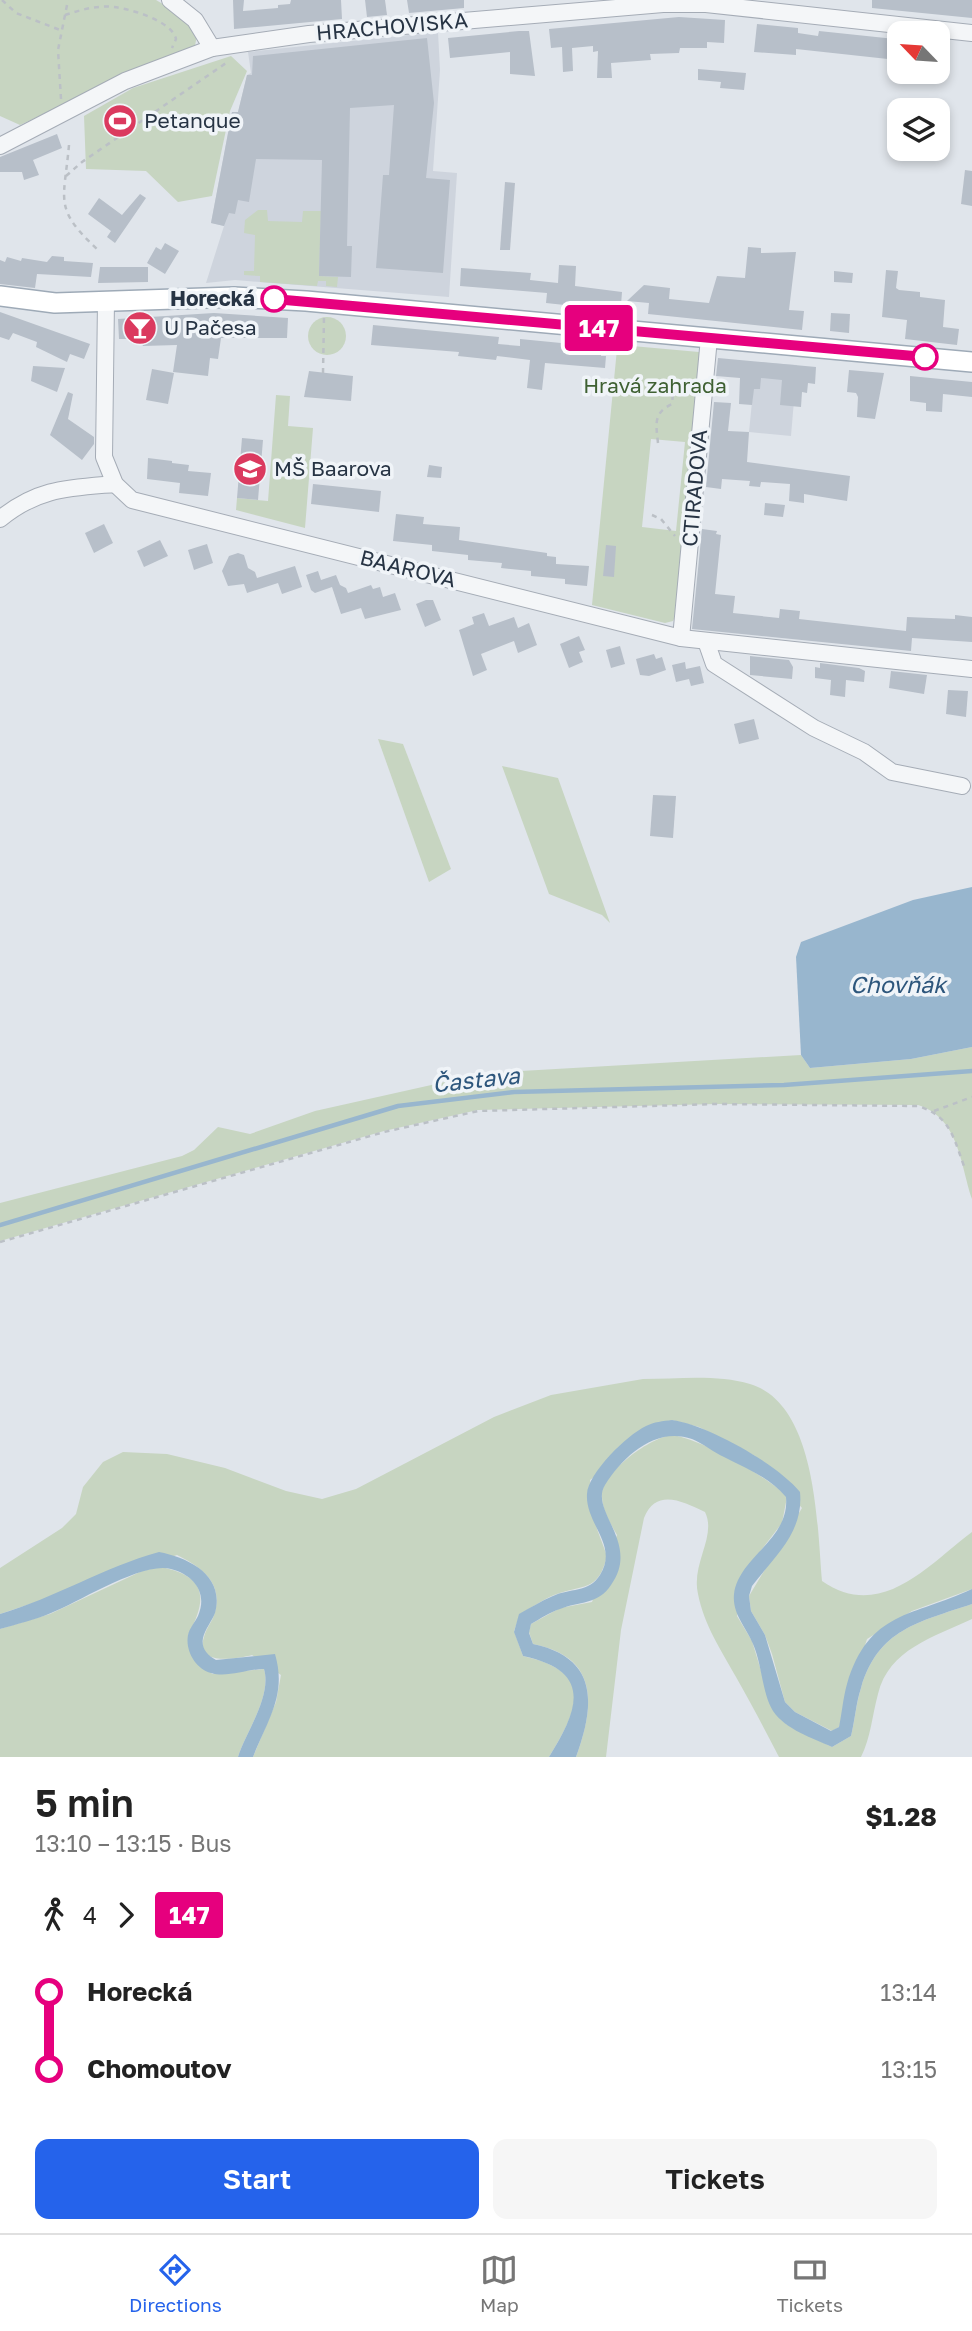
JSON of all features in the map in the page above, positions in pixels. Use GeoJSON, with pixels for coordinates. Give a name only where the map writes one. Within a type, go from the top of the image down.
{"type":"FeatureCollection","features":[{"type":"Feature","properties":{"kind":"main road"},"geometry":{"type":"LineString","coordinates":[[0,296],[33,302],[234,297],[325,302],[972,362]]}},
{"type":"Feature","properties":{"kind":"street"},"geometry":{"type":"LineString","coordinates":[[170,0],[195,20],[212,48]]}},
{"type":"Feature","properties":{"kind":"street","name":"HRACHOVISKA"},"geometry":{"type":"LineString","coordinates":[[0,146],[61,104],[212,48],[309,34],[663,4],[706,4],[972,33]]}},
{"type":"Feature","properties":{"kind":"street"},"geometry":{"type":"LineString","coordinates":[[0,519],[21,502],[43,492],[115,484],[104,457],[106,301]]}},
{"type":"Feature","properties":{"kind":"street","name":"CTIRADOVA"},"geometry":{"type":"LineString","coordinates":[[681,638],[709,338]]}},
{"type":"Feature","properties":{"kind":"street","name":"BAAROVA"},"geometry":{"type":"LineString","coordinates":[[115,484],[132,500],[157,508],[279,536],[681,638],[972,669]]}},
{"type":"Feature","properties":{"kind":"street"},"geometry":{"type":"LineString","coordinates":[[706,641],[714,664],[814,729],[864,752],[892,772],[962,786]]}},
{"type":"Feature","properties":{"kind":"path"},"geometry":{"type":"LineString","coordinates":[[2,0],[16,13],[60,30]]}},
{"type":"Feature","properties":{"kind":"path"},"geometry":{"type":"LineString","coordinates":[[61,104],[60,30],[68,0]]}},
{"type":"Feature","properties":{"kind":"path"},"geometry":{"type":"LineString","coordinates":[[65,15],[80,10],[116,7],[148,18],[174,32],[176,39],[167,53]]}},
{"type":"Feature","properties":{"kind":"path"},"geometry":{"type":"LineString","coordinates":[[66,176],[82,162],[237,56]]}},
{"type":"Feature","properties":{"kind":"path"},"geometry":{"type":"LineString","coordinates":[[61,104],[71,92]]}},
{"type":"Feature","properties":{"kind":"path"},"geometry":{"type":"LineString","coordinates":[[69,145],[63,205],[75,229],[98,250]]}},
{"type":"Feature","properties":{"kind":"path"},"geometry":{"type":"LineString","coordinates":[[323,373],[320,358],[325,302]]}},
{"type":"Feature","properties":{"kind":"path"},"geometry":{"type":"LineString","coordinates":[[658,443],[656,417],[660,410],[672,404],[674,383]]}},
{"type":"Feature","properties":{"kind":"path"},"geometry":{"type":"LineString","coordinates":[[652,515],[661,519],[689,550]]}},
{"type":"Feature","properties":{"kind":"path"},"geometry":{"type":"LineString","coordinates":[[934,1111],[972,1097]]}},
{"type":"Feature","properties":{"kind":"path"},"geometry":{"type":"LineString","coordinates":[[0,1242],[384,1132],[478,1111],[872,1103],[918,1106],[934,1111],[952,1133],[964,1166]]}},
{"type":"Feature","properties":{"kind":"shaded area"},"geometry":{"type":"Polygon","coordinates":[[[438,32],[440,70],[433,171],[457,173],[449,297],[235,280],[206,283],[224,226],[211,223],[232,112],[238,112],[247,75],[251,73],[248,52],[438,32]]]}},
{"type":"Feature","properties":{"kind":"shaded area"},"geometry":{"type":"Polygon","coordinates":[[[756,362],[797,365],[791,436],[749,432],[756,362]]]}},
{"type":"Feature","properties":{"kind":"green space"},"geometry":{"type":"Polygon","coordinates":[[[0,0],[156,0],[185,17],[198,29],[195,46],[187,54],[128,75],[20,125],[0,116],[0,0]]]}},
{"type":"Feature","properties":{"kind":"green space"},"geometry":{"type":"Polygon","coordinates":[[[231,56],[247,71],[230,111],[212,196],[178,202],[146,171],[86,169],[84,116],[133,88],[231,56]]]}},
{"type":"Feature","properties":{"kind":"green space"},"geometry":{"type":"Polygon","coordinates":[[[258,210],[267,210],[268,221],[302,222],[303,211],[321,211],[319,276],[338,277],[337,287],[326,286],[326,281],[318,281],[317,286],[260,282],[260,276],[244,275],[244,271],[254,271],[255,235],[244,233],[245,220],[258,210]]]}},
{"type":"Feature","properties":{"kind":"green space"},"geometry":{"type":"Polygon","coordinates":[[[327,317],[340,323],[346,336],[340,349],[327,355],[314,349],[308,336],[314,323],[327,317]]]}},
{"type":"Feature","properties":{"kind":"green space","name":"Hravá zahrada"},"geometry":{"type":"Polygon","coordinates":[[[621,345],[699,352],[700,356],[677,612],[673,621],[665,623],[592,605],[617,349],[621,345]],[[651,439],[642,527],[676,531],[685,442],[651,439]]]}},
{"type":"Feature","properties":{"kind":"green space"},"geometry":{"type":"Polygon","coordinates":[[[276,395],[290,396],[288,426],[313,428],[305,528],[236,510],[237,498],[268,501],[276,395]]]}},
{"type":"Feature","properties":{"kind":"green space"},"geometry":{"type":"Polygon","coordinates":[[[378,739],[403,744],[451,869],[429,882],[378,739]]]}},
{"type":"Feature","properties":{"kind":"green space"},"geometry":{"type":"Polygon","coordinates":[[[502,766],[558,778],[610,923],[602,915],[549,894],[502,766]]]}},
{"type":"Feature","properties":{"kind":"green space"},"geometry":{"type":"Polygon","coordinates":[[[972,1047],[972,1199],[950,1131],[932,1111],[918,1105],[716,1104],[478,1110],[384,1131],[0,1241],[0,1203],[182,1156],[194,1150],[218,1127],[250,1134],[315,1111],[485,1073],[801,1055],[810,1068],[911,1059],[972,1047]]]}},
{"type":"Feature","properties":{"kind":"green space"},"geometry":{"type":"Polygon","coordinates":[[[643,1379],[724,1379],[750,1384],[772,1396],[789,1415],[801,1440],[809,1469],[815,1499],[822,1581],[844,1592],[864,1595],[884,1592],[903,1584],[972,1532],[972,1589],[912,1611],[867,1639],[839,1727],[832,1731],[795,1712],[785,1702],[765,1635],[751,1611],[749,1596],[802,1508],[755,1456],[699,1427],[672,1420],[590,1480],[597,1529],[607,1556],[599,1576],[588,1585],[554,1595],[520,1614],[514,1631],[523,1656],[546,1663],[562,1672],[571,1682],[574,1694],[568,1723],[549,1757],[253,1757],[276,1702],[281,1675],[252,1655],[227,1659],[205,1653],[204,1637],[215,1612],[216,1592],[202,1570],[177,1555],[0,1614],[0,1568],[62,1528],[76,1514],[83,1487],[103,1462],[123,1452],[167,1454],[225,1468],[286,1491],[322,1499],[356,1489],[494,1417],[551,1395],[643,1379]]]}},
{"type":"Feature","properties":{"kind":"green space"},"geometry":{"type":"Polygon","coordinates":[[[672,1435],[699,1443],[733,1460],[765,1479],[787,1497],[782,1523],[752,1562],[737,1616],[752,1641],[773,1710],[786,1724],[832,1747],[851,1736],[861,1688],[868,1668],[878,1653],[890,1640],[918,1623],[972,1604],[972,1619],[915,1646],[892,1666],[878,1694],[861,1757],[779,1757],[704,1616],[697,1583],[708,1531],[705,1512],[679,1501],[663,1500],[655,1503],[644,1518],[621,1630],[606,1757],[576,1757],[587,1719],[586,1686],[581,1672],[570,1660],[555,1650],[533,1644],[529,1632],[531,1624],[560,1608],[592,1602],[617,1535],[603,1504],[605,1484],[630,1456],[652,1442],[672,1435]]]}},
{"type":"Feature","properties":{"kind":"green space"},"geometry":{"type":"Polygon","coordinates":[[[160,1567],[187,1576],[199,1591],[199,1610],[188,1635],[212,1674],[264,1669],[266,1680],[261,1702],[238,1757],[0,1757],[0,1629],[50,1614],[142,1571],[160,1567]]]}},
{"type":"Feature","properties":{"kind":"water","name":"Chovňák"},"geometry":{"type":"Polygon","coordinates":[[[972,887],[972,1047],[911,1059],[810,1068],[801,1055],[796,957],[801,942],[913,900],[972,887]]]}},
{"type":"Feature","properties":{"kind":"water"},"geometry":{"type":"Polygon","coordinates":[[[672,1420],[704,1429],[741,1447],[775,1470],[800,1492],[800,1506],[793,1531],[752,1586],[749,1596],[751,1611],[765,1635],[785,1702],[795,1712],[831,1731],[839,1727],[847,1684],[856,1660],[868,1642],[896,1619],[972,1589],[972,1604],[918,1623],[890,1640],[878,1653],[868,1668],[861,1688],[851,1736],[832,1747],[792,1728],[773,1711],[756,1652],[735,1608],[734,1594],[738,1581],[780,1525],[785,1512],[786,1497],[757,1474],[692,1439],[679,1436],[653,1440],[642,1446],[621,1464],[605,1485],[603,1506],[618,1542],[620,1555],[619,1570],[611,1585],[594,1599],[556,1610],[531,1624],[529,1633],[533,1644],[555,1651],[570,1660],[581,1672],[586,1686],[587,1719],[576,1757],[549,1757],[567,1723],[573,1694],[570,1682],[561,1671],[523,1656],[514,1632],[519,1614],[553,1596],[590,1585],[600,1575],[606,1554],[588,1505],[589,1485],[601,1466],[629,1437],[649,1425],[672,1420]]]}},
{"type":"Feature","properties":{"kind":"water"},"geometry":{"type":"Polygon","coordinates":[[[159,1552],[193,1564],[210,1579],[215,1589],[215,1613],[203,1638],[205,1651],[210,1656],[216,1660],[275,1654],[279,1682],[277,1695],[270,1719],[253,1757],[238,1757],[261,1702],[266,1680],[264,1669],[217,1674],[206,1671],[196,1663],[190,1653],[188,1641],[201,1608],[200,1593],[192,1580],[179,1572],[159,1568],[144,1571],[63,1608],[0,1629],[0,1614],[159,1552]]]}},
{"type":"Feature","properties":{"kind":"building"},"geometry":{"type":"Polygon","coordinates":[[[233,0],[244,0],[243,11],[278,8],[278,5],[290,4],[291,0],[341,0],[342,19],[234,29],[233,0]]]}},
{"type":"Feature","properties":{"kind":"building"},"geometry":{"type":"Polygon","coordinates":[[[365,0],[385,0],[387,15],[367,17],[365,0]]]}},
{"type":"Feature","properties":{"kind":"building"},"geometry":{"type":"Polygon","coordinates":[[[407,0],[464,0],[464,8],[409,13],[407,0]]]}},
{"type":"Feature","properties":{"kind":"building"},"geometry":{"type":"Polygon","coordinates":[[[872,0],[972,0],[972,18],[872,8],[872,0]]]}},
{"type":"Feature","properties":{"kind":"building"},"geometry":{"type":"Polygon","coordinates":[[[679,17],[725,20],[724,43],[707,42],[707,48],[680,48],[679,53],[650,54],[651,60],[611,63],[612,78],[597,78],[598,51],[593,52],[593,46],[572,48],[573,71],[563,72],[562,47],[551,48],[549,29],[679,17]]]}},
{"type":"Feature","properties":{"kind":"building"},"geometry":{"type":"Polygon","coordinates":[[[757,24],[798,28],[798,33],[818,36],[819,31],[887,38],[887,59],[796,49],[796,55],[754,52],[757,24]]]}},
{"type":"Feature","properties":{"kind":"building"},"geometry":{"type":"Polygon","coordinates":[[[529,31],[535,76],[510,74],[510,52],[450,58],[448,38],[529,31]]]}},
{"type":"Feature","properties":{"kind":"building"},"geometry":{"type":"Polygon","coordinates":[[[427,38],[434,103],[426,178],[450,180],[443,273],[376,268],[383,175],[389,175],[394,105],[350,108],[347,246],[352,246],[351,277],[319,276],[322,160],[256,159],[249,202],[238,200],[235,214],[229,213],[224,226],[211,223],[232,112],[238,112],[247,75],[252,75],[253,56],[427,38]]]}},
{"type":"Feature","properties":{"kind":"building"},"geometry":{"type":"Polygon","coordinates":[[[698,69],[746,73],[744,90],[720,88],[721,82],[698,80],[698,69]]]}},
{"type":"Feature","properties":{"kind":"building"},"geometry":{"type":"Polygon","coordinates":[[[57,134],[62,148],[33,160],[39,175],[24,180],[22,172],[0,172],[0,157],[57,134]]]}},
{"type":"Feature","properties":{"kind":"building"},"geometry":{"type":"Polygon","coordinates":[[[965,170],[972,171],[972,206],[961,204],[965,170]]]}},
{"type":"Feature","properties":{"kind":"building"},"geometry":{"type":"Polygon","coordinates":[[[505,182],[515,183],[510,250],[500,250],[505,182]]]}},
{"type":"Feature","properties":{"kind":"building"},"geometry":{"type":"Polygon","coordinates":[[[140,194],[146,198],[115,243],[107,237],[111,231],[88,214],[99,198],[122,215],[140,194]]]}},
{"type":"Feature","properties":{"kind":"building"},"geometry":{"type":"Polygon","coordinates":[[[165,243],[179,251],[165,274],[147,263],[156,247],[161,250],[165,243]]]}},
{"type":"Feature","properties":{"kind":"building"},"geometry":{"type":"Polygon","coordinates":[[[748,247],[761,248],[761,253],[796,252],[789,310],[804,311],[802,330],[648,314],[649,303],[627,301],[644,285],[670,288],[669,299],[709,303],[717,276],[745,278],[748,247]]]}},
{"type":"Feature","properties":{"kind":"building"},"geometry":{"type":"Polygon","coordinates":[[[52,256],[64,257],[64,261],[93,263],[91,277],[37,274],[35,288],[0,284],[0,260],[5,262],[7,257],[21,261],[22,258],[47,262],[52,256]]]}},
{"type":"Feature","properties":{"kind":"building"},"geometry":{"type":"Polygon","coordinates":[[[559,265],[576,266],[575,286],[622,292],[621,305],[612,304],[611,310],[546,303],[547,293],[460,286],[461,268],[531,273],[530,280],[558,283],[559,265]]]}},
{"type":"Feature","properties":{"kind":"building"},"geometry":{"type":"Polygon","coordinates":[[[100,267],[148,267],[148,282],[98,283],[100,267]]]}},
{"type":"Feature","properties":{"kind":"building"},"geometry":{"type":"Polygon","coordinates":[[[886,270],[898,271],[896,288],[899,290],[920,292],[920,297],[945,300],[943,327],[959,329],[957,345],[905,339],[907,320],[882,317],[886,270]]]}},
{"type":"Feature","properties":{"kind":"building"},"geometry":{"type":"Polygon","coordinates":[[[834,271],[853,273],[852,283],[834,282],[834,271]]]}},
{"type":"Feature","properties":{"kind":"building"},"geometry":{"type":"Polygon","coordinates":[[[0,312],[90,344],[84,359],[70,354],[67,362],[36,347],[37,342],[13,333],[9,340],[0,337],[0,312]]]}},
{"type":"Feature","properties":{"kind":"building"},"geometry":{"type":"Polygon","coordinates":[[[214,313],[288,318],[287,338],[221,338],[218,359],[210,358],[208,376],[173,372],[177,345],[143,346],[139,339],[119,339],[118,319],[214,313]]]}},
{"type":"Feature","properties":{"kind":"building"},"geometry":{"type":"Polygon","coordinates":[[[831,313],[850,314],[849,333],[830,331],[831,313]]]}},
{"type":"Feature","properties":{"kind":"building"},"geometry":{"type":"Polygon","coordinates":[[[373,325],[499,337],[498,344],[520,346],[520,339],[602,347],[601,356],[606,356],[605,368],[545,363],[542,390],[527,388],[530,360],[497,356],[496,360],[458,356],[459,352],[371,345],[373,325]]]}},
{"type":"Feature","properties":{"kind":"building"},"geometry":{"type":"Polygon","coordinates":[[[718,358],[816,367],[815,384],[808,383],[807,393],[802,392],[801,407],[780,405],[782,380],[761,378],[760,389],[754,389],[752,405],[739,404],[740,378],[716,376],[718,358]]]}},
{"type":"Feature","properties":{"kind":"building"},"geometry":{"type":"Polygon","coordinates":[[[33,366],[65,368],[57,392],[31,381],[33,366]]]}},
{"type":"Feature","properties":{"kind":"building"},"geometry":{"type":"Polygon","coordinates":[[[152,369],[174,373],[168,404],[146,400],[152,369]]]}},
{"type":"Feature","properties":{"kind":"building"},"geometry":{"type":"Polygon","coordinates":[[[849,370],[884,373],[875,419],[857,417],[858,397],[856,393],[847,392],[849,370]]]}},
{"type":"Feature","properties":{"kind":"building"},"geometry":{"type":"Polygon","coordinates":[[[309,371],[353,376],[351,401],[304,397],[309,371]]]}},
{"type":"Feature","properties":{"kind":"building"},"geometry":{"type":"Polygon","coordinates":[[[910,376],[972,382],[972,397],[943,394],[942,412],[926,411],[926,403],[910,401],[910,376]]]}},
{"type":"Feature","properties":{"kind":"building"},"geometry":{"type":"Polygon","coordinates":[[[68,392],[73,394],[68,419],[94,437],[94,444],[82,460],[50,435],[68,392]]]}},
{"type":"Feature","properties":{"kind":"building"},"geometry":{"type":"Polygon","coordinates":[[[714,402],[731,403],[728,431],[749,432],[747,462],[850,476],[847,501],[804,494],[804,503],[789,501],[790,484],[761,482],[760,487],[749,486],[750,481],[722,479],[721,489],[706,487],[714,402]]]}},
{"type":"Feature","properties":{"kind":"building","name":"MŠ Baarova"},"geometry":{"type":"Polygon","coordinates":[[[242,438],[263,440],[258,500],[237,498],[242,438]]]}},
{"type":"Feature","properties":{"kind":"building"},"geometry":{"type":"Polygon","coordinates":[[[148,458],[189,465],[188,471],[211,473],[208,496],[179,493],[180,483],[147,479],[148,458]]]}},
{"type":"Feature","properties":{"kind":"building"},"geometry":{"type":"Polygon","coordinates":[[[429,465],[442,467],[441,478],[427,477],[429,465]]]}},
{"type":"Feature","properties":{"kind":"building"},"geometry":{"type":"Polygon","coordinates":[[[313,484],[381,491],[379,512],[311,504],[313,484]]]}},
{"type":"Feature","properties":{"kind":"building"},"geometry":{"type":"Polygon","coordinates":[[[765,503],[785,505],[783,517],[764,515],[765,503]]]}},
{"type":"Feature","properties":{"kind":"building"},"geometry":{"type":"Polygon","coordinates":[[[396,514],[424,517],[423,524],[460,527],[459,540],[547,553],[547,556],[556,557],[556,564],[589,566],[587,586],[565,584],[565,579],[531,576],[531,571],[501,568],[502,563],[468,560],[468,555],[432,551],[432,545],[393,541],[396,514]]]}},
{"type":"Feature","properties":{"kind":"building"},"geometry":{"type":"Polygon","coordinates":[[[104,524],[113,543],[94,553],[85,533],[104,524]]]}},
{"type":"Feature","properties":{"kind":"building"},"geometry":{"type":"Polygon","coordinates":[[[702,529],[717,531],[716,534],[721,535],[715,594],[735,596],[733,613],[779,618],[780,609],[800,611],[799,619],[906,631],[907,617],[972,617],[972,642],[912,638],[911,651],[692,629],[702,529]]]}},
{"type":"Feature","properties":{"kind":"building"},"geometry":{"type":"Polygon","coordinates":[[[160,540],[168,556],[144,567],[137,551],[160,540]]]}},
{"type":"Feature","properties":{"kind":"building"},"geometry":{"type":"Polygon","coordinates":[[[207,544],[213,563],[194,570],[188,550],[207,544]]]}},
{"type":"Feature","properties":{"kind":"building"},"geometry":{"type":"Polygon","coordinates":[[[606,545],[616,546],[614,577],[603,576],[606,545]]]}},
{"type":"Feature","properties":{"kind":"building"},"geometry":{"type":"Polygon","coordinates":[[[238,553],[244,555],[248,568],[255,572],[257,578],[295,566],[302,587],[282,594],[278,583],[247,593],[244,584],[228,586],[222,571],[229,556],[238,553]]]}},
{"type":"Feature","properties":{"kind":"building"},"geometry":{"type":"Polygon","coordinates":[[[318,571],[321,580],[336,575],[340,585],[346,588],[348,593],[371,585],[373,589],[380,587],[383,597],[395,593],[401,610],[365,619],[361,608],[341,614],[332,587],[315,593],[311,590],[306,575],[318,571]]]}},
{"type":"Feature","properties":{"kind":"building"},"geometry":{"type":"Polygon","coordinates":[[[433,600],[441,620],[425,627],[416,604],[433,600]]]}},
{"type":"Feature","properties":{"kind":"building"},"geometry":{"type":"Polygon","coordinates":[[[484,613],[489,626],[514,617],[518,628],[529,623],[537,645],[518,653],[514,641],[481,654],[487,670],[473,676],[459,630],[474,624],[472,617],[484,613]]]}},
{"type":"Feature","properties":{"kind":"building"},"geometry":{"type":"Polygon","coordinates":[[[579,636],[585,650],[579,652],[583,662],[569,668],[560,644],[579,636]]]}},
{"type":"Feature","properties":{"kind":"building"},"geometry":{"type":"Polygon","coordinates":[[[620,646],[625,664],[611,668],[606,650],[620,646]]]}},
{"type":"Feature","properties":{"kind":"building"},"geometry":{"type":"Polygon","coordinates":[[[654,654],[656,659],[662,657],[666,670],[649,676],[640,675],[636,659],[654,654]]]}},
{"type":"Feature","properties":{"kind":"building"},"geometry":{"type":"Polygon","coordinates":[[[750,656],[789,660],[793,667],[792,679],[750,675],[750,656]]]}},
{"type":"Feature","properties":{"kind":"building"},"geometry":{"type":"Polygon","coordinates":[[[685,662],[686,669],[700,666],[704,683],[691,686],[689,679],[676,682],[672,665],[685,662]]]}},
{"type":"Feature","properties":{"kind":"building"},"geometry":{"type":"Polygon","coordinates":[[[820,663],[859,668],[865,671],[864,682],[846,680],[845,697],[830,695],[831,680],[815,678],[815,667],[820,668],[820,663]]]}},
{"type":"Feature","properties":{"kind":"building"},"geometry":{"type":"Polygon","coordinates":[[[891,671],[927,675],[924,694],[889,688],[891,671]]]}},
{"type":"Feature","properties":{"kind":"building"},"geometry":{"type":"Polygon","coordinates":[[[948,690],[968,691],[966,717],[946,714],[948,690]]]}},
{"type":"Feature","properties":{"kind":"building"},"geometry":{"type":"Polygon","coordinates":[[[754,719],[759,739],[739,744],[734,724],[754,719]]]}},
{"type":"Feature","properties":{"kind":"building"},"geometry":{"type":"Polygon","coordinates":[[[653,795],[676,796],[673,838],[650,836],[653,795]]]}},
{"type":"Feature","properties":{"kind":"waterway","name":"Častava"},"geometry":{"type":"LineString","coordinates":[[0,1225],[398,1106],[514,1092],[784,1085],[972,1071]]}},
{"type":"Feature","properties":{"kind":"bus line","name":"147"},"geometry":{"type":"LineString","coordinates":[[274,299],[925,357]]}},
{"type":"Feature","properties":{"kind":"place","name":"Petanque"},"geometry":{"type":"Point","coordinates":[120,121]}},
{"type":"Feature","properties":{"kind":"place","name":"Horecká"},"geometry":{"type":"Point","coordinates":[274,299]}},
{"type":"Feature","properties":{"kind":"place","name":"U Pačesa"},"geometry":{"type":"Point","coordinates":[140,328]}},
{"type":"Feature","properties":{"kind":"place","name":"MŠ Baarova"},"geometry":{"type":"Point","coordinates":[250,469]}}]}
